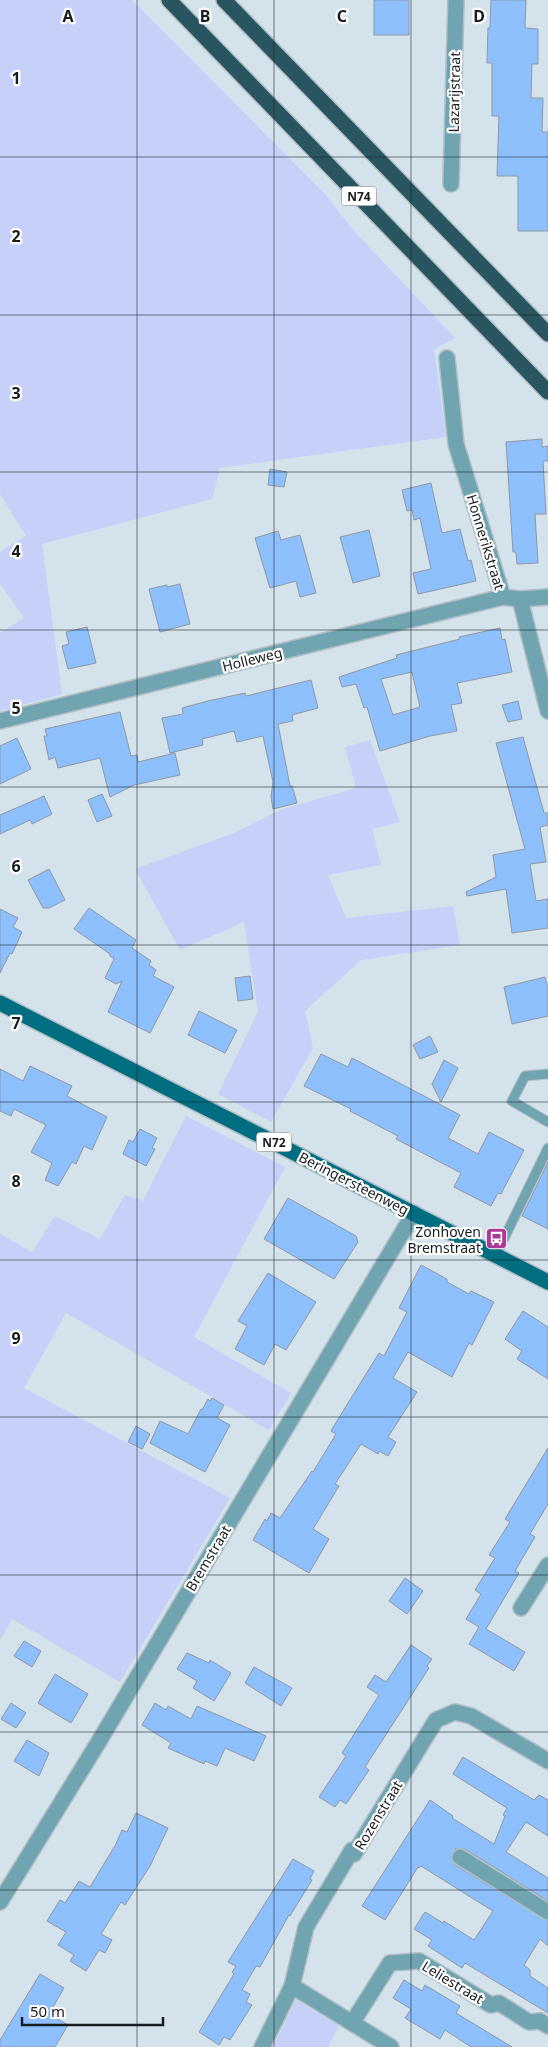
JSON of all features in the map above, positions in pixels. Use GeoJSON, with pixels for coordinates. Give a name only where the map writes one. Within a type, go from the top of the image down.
{"type":"FeatureCollection","features":[{"type":"Feature","properties":{"kind":"highway","name":"N74"},"geometry":{"type":"LineString","coordinates":[[169,0],[548,392]]}},
{"type":"Feature","properties":{"kind":"highway","name":"N74"},"geometry":{"type":"LineString","coordinates":[[224,0],[548,334]]}},
{"type":"Feature","properties":{"kind":"main road","name":"Beringersteenweg"},"geometry":{"type":"LineString","coordinates":[[0,1003],[548,1282]]}},
{"type":"Feature","properties":{"kind":"street","name":"Lazarijstraat"},"geometry":{"type":"LineString","coordinates":[[452,184],[456,0]]}},
{"type":"Feature","properties":{"kind":"street","name":"Honnerikstraat"},"geometry":{"type":"LineString","coordinates":[[448,358],[456,444],[503,597],[520,599],[548,711]]}},
{"type":"Feature","properties":{"kind":"street","name":"Holleweg"},"geometry":{"type":"LineString","coordinates":[[0,721],[503,597]]}},
{"type":"Feature","properties":{"kind":"street"},"geometry":{"type":"LineString","coordinates":[[520,599],[548,597]]}},
{"type":"Feature","properties":{"kind":"street","name":"Bremstraat"},"geometry":{"type":"LineString","coordinates":[[0,1902],[108,1726],[414,1213]]}},
{"type":"Feature","properties":{"kind":"street"},"geometry":{"type":"LineString","coordinates":[[521,1608],[548,1565]]}},
{"type":"Feature","properties":{"kind":"street","name":"Rozenstraat"},"geometry":{"type":"LineString","coordinates":[[262,2047],[292,1986],[306,1927],[352,1850],[354,1854],[436,1720],[455,1712],[471,1716],[548,1761]]}},
{"type":"Feature","properties":{"kind":"street"},"geometry":{"type":"LineString","coordinates":[[460,1857],[548,1912]]}},
{"type":"Feature","properties":{"kind":"street","name":"Leliestraat"},"geometry":{"type":"LineString","coordinates":[[352,2023],[390,1963],[419,1961],[491,2005],[500,2003],[529,2022],[540,2021],[548,2026]]}},
{"type":"Feature","properties":{"kind":"street"},"geometry":{"type":"LineString","coordinates":[[292,1986],[391,2047]]}},
{"type":"Feature","properties":{"kind":"lane"},"geometry":{"type":"LineString","coordinates":[[548,1074],[526,1076],[512,1101],[548,1122]]}},
{"type":"Feature","properties":{"kind":"lane"},"geometry":{"type":"LineString","coordinates":[[496,1255],[548,1148]]}},
{"type":"Feature","properties":{"kind":"shaded area"},"geometry":{"type":"Polygon","coordinates":[[[0,0],[132,0],[324,193],[354,231],[455,338],[434,349],[446,437],[220,468],[212,499],[42,544],[62,694],[0,711],[0,633],[24,618],[0,584],[0,552],[26,536],[0,494],[0,0]]]}},
{"type":"Feature","properties":{"kind":"shaded area"},"geometry":{"type":"Polygon","coordinates":[[[370,740],[400,822],[372,829],[381,865],[328,875],[346,918],[453,906],[460,945],[361,960],[305,1011],[313,1048],[271,1122],[218,1094],[258,1012],[244,922],[180,950],[135,869],[231,834],[283,809],[356,788],[345,747],[370,740]]]}},
{"type":"Feature","properties":{"kind":"shaded area"},"geometry":{"type":"Polygon","coordinates":[[[186,1116],[285,1167],[194,1337],[291,1393],[269,1430],[66,1313],[24,1388],[230,1498],[120,1682],[12,1619],[0,1640],[0,1234],[32,1252],[55,1216],[100,1239],[125,1195],[143,1201],[186,1116]]]}},
{"type":"Feature","properties":{"kind":"shaded area"},"geometry":{"type":"Polygon","coordinates":[[[296,2000],[339,2026],[328,2047],[273,2047],[296,2000]]]}},
{"type":"Feature","properties":{"kind":"building"},"geometry":{"type":"Polygon","coordinates":[[[374,0],[409,0],[409,35],[374,35],[374,0]]]}},
{"type":"Feature","properties":{"kind":"building"},"geometry":{"type":"Polygon","coordinates":[[[491,0],[526,0],[525,28],[538,29],[538,64],[532,64],[531,98],[543,98],[542,132],[548,132],[548,231],[518,231],[518,176],[497,176],[499,116],[492,116],[492,63],[487,63],[491,0]]]}},
{"type":"Feature","properties":{"kind":"building"},"geometry":{"type":"Polygon","coordinates":[[[542,439],[542,447],[548,446],[548,461],[543,461],[546,514],[535,514],[538,563],[517,564],[516,552],[513,552],[506,442],[542,439]]]}},
{"type":"Feature","properties":{"kind":"building"},"geometry":{"type":"Polygon","coordinates":[[[270,469],[287,472],[284,487],[268,485],[270,469]]]}},
{"type":"Feature","properties":{"kind":"building"},"geometry":{"type":"Polygon","coordinates":[[[431,483],[442,533],[460,529],[468,561],[471,560],[476,581],[418,594],[413,573],[431,569],[420,518],[414,520],[412,510],[407,511],[402,490],[431,483]]]}},
{"type":"Feature","properties":{"kind":"building"},"geometry":{"type":"Polygon","coordinates":[[[369,530],[380,576],[353,583],[340,537],[369,530]]]}},
{"type":"Feature","properties":{"kind":"building"},"geometry":{"type":"Polygon","coordinates":[[[278,531],[281,540],[300,535],[316,593],[300,597],[296,581],[270,588],[255,538],[278,531]]]}},
{"type":"Feature","properties":{"kind":"building"},"geometry":{"type":"Polygon","coordinates":[[[180,584],[190,624],[160,632],[149,589],[180,584]]]}},
{"type":"Feature","properties":{"kind":"building"},"geometry":{"type":"Polygon","coordinates":[[[87,627],[96,663],[68,669],[62,646],[69,644],[66,632],[87,627]]]}},
{"type":"Feature","properties":{"kind":"building"},"geometry":{"type":"Polygon","coordinates":[[[500,628],[502,640],[505,639],[512,672],[457,683],[462,703],[451,705],[457,731],[430,736],[380,751],[367,707],[364,708],[356,684],[342,687],[339,677],[397,658],[396,655],[460,639],[459,637],[500,628]],[[412,672],[381,679],[393,715],[420,707],[412,672]]]}},
{"type":"Feature","properties":{"kind":"building"},"geometry":{"type":"Polygon","coordinates":[[[311,680],[318,708],[292,715],[293,721],[278,724],[290,786],[292,786],[297,803],[273,809],[271,797],[273,782],[263,736],[237,742],[234,731],[202,739],[203,745],[170,753],[162,718],[183,714],[182,708],[208,701],[245,693],[246,696],[311,680]]]}},
{"type":"Feature","properties":{"kind":"building"},"geometry":{"type":"Polygon","coordinates":[[[518,701],[522,719],[508,722],[502,705],[518,701]]]}},
{"type":"Feature","properties":{"kind":"building"},"geometry":{"type":"Polygon","coordinates":[[[120,712],[131,756],[137,755],[138,762],[175,753],[180,775],[134,785],[110,797],[100,758],[58,768],[55,757],[49,760],[44,736],[47,736],[45,729],[120,712]]]}},
{"type":"Feature","properties":{"kind":"building"},"geometry":{"type":"Polygon","coordinates":[[[523,737],[544,813],[548,813],[548,825],[540,827],[546,862],[530,864],[536,901],[548,899],[548,928],[512,933],[506,889],[467,896],[466,892],[496,877],[493,855],[525,849],[496,743],[523,737]]]}},
{"type":"Feature","properties":{"kind":"building"},"geometry":{"type":"Polygon","coordinates":[[[17,738],[31,769],[0,784],[0,746],[17,738]]]}},
{"type":"Feature","properties":{"kind":"building"},"geometry":{"type":"Polygon","coordinates":[[[102,794],[112,816],[97,822],[88,800],[102,794]]]}},
{"type":"Feature","properties":{"kind":"building"},"geometry":{"type":"Polygon","coordinates":[[[44,796],[52,814],[32,824],[30,820],[0,834],[0,815],[44,796]]]}},
{"type":"Feature","properties":{"kind":"building"},"geometry":{"type":"Polygon","coordinates":[[[49,869],[65,900],[49,908],[43,908],[28,880],[49,869]]]}},
{"type":"Feature","properties":{"kind":"building"},"geometry":{"type":"Polygon","coordinates":[[[89,908],[136,940],[132,948],[151,961],[149,965],[156,970],[153,976],[174,987],[150,1033],[108,1012],[122,981],[116,984],[105,978],[114,959],[110,954],[74,929],[89,908]]]}},
{"type":"Feature","properties":{"kind":"building"},"geometry":{"type":"Polygon","coordinates":[[[0,909],[18,918],[13,927],[22,932],[12,954],[10,953],[0,973],[0,909]]]}},
{"type":"Feature","properties":{"kind":"building"},"geometry":{"type":"Polygon","coordinates":[[[250,976],[253,999],[238,1001],[235,978],[250,976]]]}},
{"type":"Feature","properties":{"kind":"building"},"geometry":{"type":"Polygon","coordinates":[[[545,977],[548,988],[548,1016],[512,1024],[504,987],[545,977]]]}},
{"type":"Feature","properties":{"kind":"building"},"geometry":{"type":"Polygon","coordinates":[[[199,1011],[237,1030],[225,1053],[188,1035],[199,1011]]]}},
{"type":"Feature","properties":{"kind":"building"},"geometry":{"type":"Polygon","coordinates":[[[430,1036],[438,1052],[420,1059],[413,1045],[430,1036]]]}},
{"type":"Feature","properties":{"kind":"building"},"geometry":{"type":"Polygon","coordinates":[[[321,1054],[348,1067],[352,1058],[460,1115],[448,1138],[478,1154],[489,1132],[524,1150],[501,1194],[498,1193],[491,1206],[454,1187],[461,1173],[396,1139],[398,1136],[350,1111],[351,1109],[304,1086],[321,1054]]]}},
{"type":"Feature","properties":{"kind":"building"},"geometry":{"type":"Polygon","coordinates":[[[444,1060],[458,1068],[441,1102],[432,1084],[444,1060]]]}},
{"type":"Feature","properties":{"kind":"building"},"geometry":{"type":"Polygon","coordinates":[[[30,1066],[72,1086],[67,1096],[107,1117],[92,1150],[84,1146],[76,1164],[72,1162],[58,1186],[45,1180],[52,1163],[31,1152],[46,1125],[14,1109],[11,1116],[0,1111],[0,1069],[23,1081],[30,1066]]]}},
{"type":"Feature","properties":{"kind":"building"},"geometry":{"type":"Polygon","coordinates":[[[140,1129],[157,1138],[152,1148],[155,1149],[146,1166],[123,1154],[129,1140],[133,1142],[140,1129]]]}},
{"type":"Feature","properties":{"kind":"building"},"geometry":{"type":"Polygon","coordinates":[[[548,1162],[548,1229],[522,1216],[548,1162]]]}},
{"type":"Feature","properties":{"kind":"building"},"geometry":{"type":"Polygon","coordinates":[[[288,1198],[356,1236],[358,1242],[334,1279],[264,1239],[288,1198]]]}},
{"type":"Feature","properties":{"kind":"building"},"geometry":{"type":"Polygon","coordinates":[[[421,1265],[469,1294],[471,1291],[494,1302],[472,1345],[469,1343],[452,1377],[408,1352],[393,1378],[417,1392],[388,1437],[396,1442],[388,1456],[379,1451],[378,1454],[361,1444],[335,1484],[339,1486],[313,1529],[329,1539],[309,1573],[253,1540],[265,1519],[267,1521],[271,1513],[280,1518],[313,1472],[336,1434],[331,1431],[345,1408],[379,1353],[384,1356],[407,1312],[399,1308],[421,1265]]]}},
{"type":"Feature","properties":{"kind":"building"},"geometry":{"type":"Polygon","coordinates":[[[268,1273],[316,1302],[286,1350],[275,1344],[264,1365],[235,1349],[247,1326],[238,1321],[268,1273]]]}},
{"type":"Feature","properties":{"kind":"building"},"geometry":{"type":"Polygon","coordinates":[[[523,1311],[548,1327],[548,1379],[517,1359],[522,1351],[505,1339],[523,1311]]]}},
{"type":"Feature","properties":{"kind":"building"},"geometry":{"type":"Polygon","coordinates":[[[212,1398],[224,1405],[217,1418],[230,1425],[205,1472],[150,1443],[160,1421],[188,1434],[201,1409],[208,1399],[210,1401],[212,1398]]]}},
{"type":"Feature","properties":{"kind":"building"},"geometry":{"type":"Polygon","coordinates":[[[136,1426],[150,1434],[142,1449],[128,1442],[136,1426]]]}},
{"type":"Feature","properties":{"kind":"building"},"geometry":{"type":"Polygon","coordinates":[[[548,1448],[548,1504],[530,1534],[535,1537],[515,1571],[519,1573],[486,1629],[525,1652],[514,1671],[469,1644],[479,1627],[466,1619],[481,1594],[475,1590],[495,1558],[489,1555],[510,1522],[505,1519],[548,1448]]]}},
{"type":"Feature","properties":{"kind":"building"},"geometry":{"type":"Polygon","coordinates":[[[405,1578],[423,1591],[407,1614],[389,1601],[405,1578]]]}},
{"type":"Feature","properties":{"kind":"building"},"geometry":{"type":"Polygon","coordinates":[[[24,1641],[41,1651],[32,1667],[14,1656],[24,1641]]]}},
{"type":"Feature","properties":{"kind":"building"},"geometry":{"type":"Polygon","coordinates":[[[411,1645],[432,1659],[427,1666],[429,1668],[365,1767],[369,1770],[346,1804],[340,1800],[335,1807],[319,1797],[346,1756],[342,1753],[379,1695],[367,1687],[375,1675],[386,1682],[411,1645]]]}},
{"type":"Feature","properties":{"kind":"building"},"geometry":{"type":"Polygon","coordinates":[[[187,1653],[209,1663],[210,1660],[231,1673],[214,1701],[193,1688],[197,1681],[177,1669],[187,1653]]]}},
{"type":"Feature","properties":{"kind":"building"},"geometry":{"type":"Polygon","coordinates":[[[254,1667],[292,1688],[281,1706],[245,1683],[254,1667]]]}},
{"type":"Feature","properties":{"kind":"building"},"geometry":{"type":"Polygon","coordinates":[[[55,1674],[88,1694],[71,1723],[38,1703],[55,1674]]]}},
{"type":"Feature","properties":{"kind":"building"},"geometry":{"type":"Polygon","coordinates":[[[11,1703],[26,1713],[16,1728],[1,1719],[11,1703]]]}},
{"type":"Feature","properties":{"kind":"building"},"geometry":{"type":"Polygon","coordinates":[[[155,1703],[166,1710],[168,1706],[191,1719],[197,1706],[266,1736],[254,1761],[225,1748],[217,1766],[205,1761],[204,1764],[168,1748],[171,1743],[142,1725],[155,1703]]]}},
{"type":"Feature","properties":{"kind":"building"},"geometry":{"type":"Polygon","coordinates":[[[27,1740],[49,1753],[39,1776],[14,1761],[27,1740]]]}},
{"type":"Feature","properties":{"kind":"building"},"geometry":{"type":"Polygon","coordinates":[[[463,1757],[534,1800],[539,1795],[548,1800],[548,1836],[526,1822],[506,1852],[548,1878],[548,1901],[465,1849],[455,1849],[451,1857],[455,1865],[548,1921],[548,1946],[540,1939],[524,1965],[530,1970],[530,1976],[548,1988],[548,2013],[465,1963],[462,1968],[428,1946],[432,1940],[414,1929],[425,1912],[443,1923],[444,1921],[474,1940],[493,1911],[421,1866],[418,1867],[385,1920],[362,1906],[430,1800],[453,1816],[452,1818],[494,1844],[507,1808],[453,1774],[463,1757]]]}},
{"type":"Feature","properties":{"kind":"building"},"geometry":{"type":"Polygon","coordinates":[[[136,1813],[168,1828],[150,1866],[125,1905],[121,1902],[101,1934],[112,1940],[105,1953],[99,1950],[86,1971],[70,1961],[74,1955],[58,1945],[66,1932],[47,1921],[60,1900],[65,1903],[79,1881],[90,1887],[116,1844],[122,1830],[127,1832],[136,1813]]]}},
{"type":"Feature","properties":{"kind":"building"},"geometry":{"type":"Polygon","coordinates":[[[293,1859],[314,1871],[310,1879],[312,1880],[289,1915],[260,1967],[256,1966],[242,1990],[250,1994],[246,2002],[252,2005],[230,2040],[224,2037],[219,2045],[199,2032],[234,1974],[232,1972],[236,1966],[228,1962],[293,1859]]]}},
{"type":"Feature","properties":{"kind":"building"},"geometry":{"type":"Polygon","coordinates":[[[40,1974],[64,1988],[49,2014],[68,2025],[55,2047],[0,2047],[0,2040],[40,1974]]]}},
{"type":"Feature","properties":{"kind":"building"},"geometry":{"type":"Polygon","coordinates":[[[404,1980],[422,1991],[425,1985],[460,2006],[456,2013],[512,2047],[471,2047],[445,2030],[440,2039],[405,2018],[411,2009],[393,1998],[404,1980]]]}},
{"type":"Feature","properties":{"kind":"place","name":"Zonhoven Bremstraat"},"geometry":{"type":"Point","coordinates":[497,1239]}}]}
